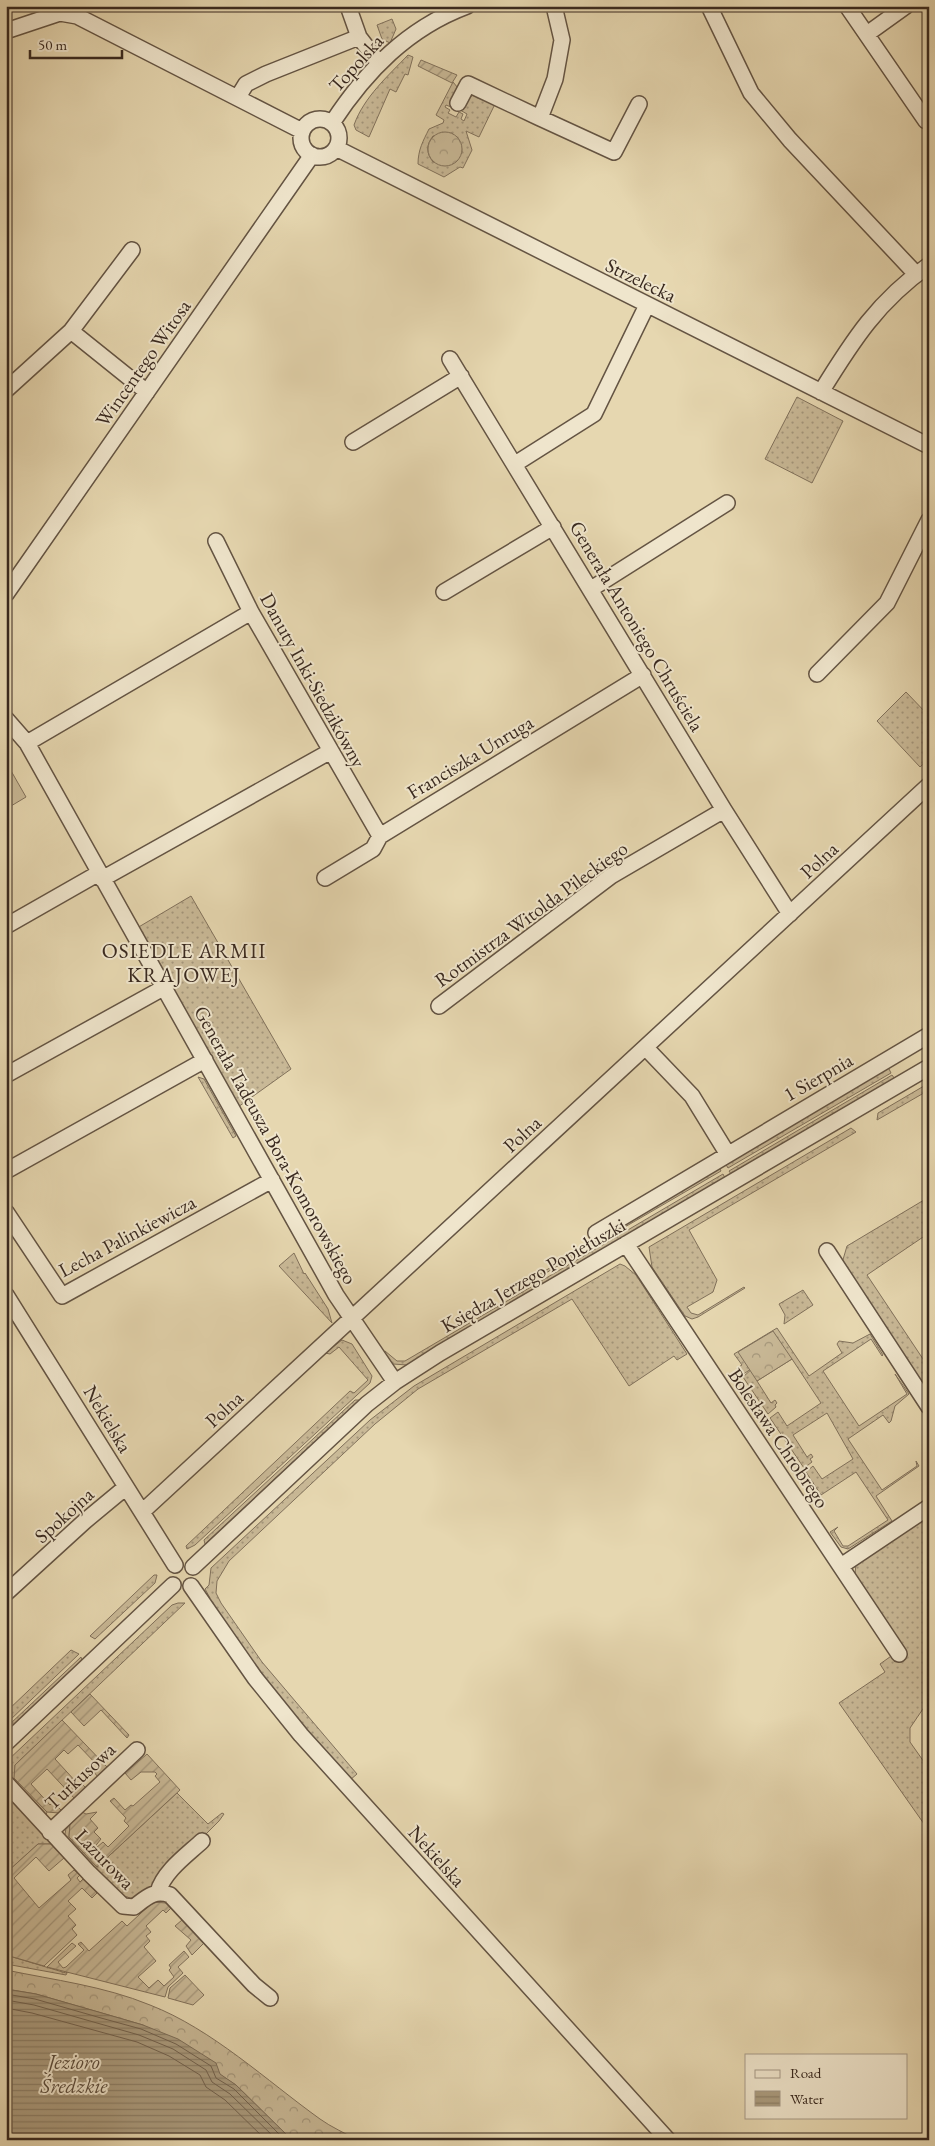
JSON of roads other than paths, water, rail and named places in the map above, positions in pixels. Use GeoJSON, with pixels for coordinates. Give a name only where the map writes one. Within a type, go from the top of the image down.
{"type":"FeatureCollection","features":[{"type":"Feature","properties":{"kind":"street"},"geometry":{"type":"LineString","coordinates":[[348,6],[359,37],[379,63]]}},
{"type":"Feature","properties":{"kind":"street","name":"Topolska"},"geometry":{"type":"LineString","coordinates":[[332,123],[379,63],[420,29],[467,6]]}},
{"type":"Feature","properties":{"kind":"street"},"geometry":{"type":"LineString","coordinates":[[540,118],[555,80],[562,40],[554,6]]}},
{"type":"Feature","properties":{"kind":"street"},"geometry":{"type":"LineString","coordinates":[[709,6],[751,93],[790,140],[916,274]]}},
{"type":"Feature","properties":{"kind":"street"},"geometry":{"type":"LineString","coordinates":[[847,6],[928,122]]}},
{"type":"Feature","properties":{"kind":"street"},"geometry":{"type":"LineString","coordinates":[[866,34],[899,8]]}},
{"type":"Feature","properties":{"kind":"street"},"geometry":{"type":"LineString","coordinates":[[6,31],[60,13],[82,11],[302,131]]}},
{"type":"Feature","properties":{"kind":"street"},"geometry":{"type":"LineString","coordinates":[[238,97],[246,84],[266,74],[359,37]]}},
{"type":"Feature","properties":{"kind":"street"},"geometry":{"type":"LineString","coordinates":[[458,103],[468,84],[614,152],[639,104]]}},
{"type":"Feature","properties":{"kind":"street"},"geometry":{"type":"LineString","coordinates":[[315,119],[327,120],[332,123],[338,132],[336,148],[328,155],[312,155],[304,147],[301,136],[305,126],[315,119]]}},
{"type":"Feature","properties":{"kind":"street","name":"Strzelecka"},"geometry":{"type":"LineString","coordinates":[[336,148],[929,446]]}},
{"type":"Feature","properties":{"kind":"street","name":"Wincentego Witosa"},"geometry":{"type":"LineString","coordinates":[[6,594],[312,155]]}},
{"type":"Feature","properties":{"kind":"street"},"geometry":{"type":"LineString","coordinates":[[6,390],[71,331],[132,250]]}},
{"type":"Feature","properties":{"kind":"street"},"geometry":{"type":"LineString","coordinates":[[821,392],[866,322],[916,274],[929,265]]}},
{"type":"Feature","properties":{"kind":"street"},"geometry":{"type":"LineString","coordinates":[[516,464],[594,414],[647,305]]}},
{"type":"Feature","properties":{"kind":"street"},"geometry":{"type":"LineString","coordinates":[[71,331],[147,392]]}},
{"type":"Feature","properties":{"kind":"street","name":"Generała Antoniego Chruściela"},"geometry":{"type":"LineString","coordinates":[[450,359],[516,464],[724,810],[790,914]]}},
{"type":"Feature","properties":{"kind":"street"},"geometry":{"type":"LineString","coordinates":[[353,442],[462,376]]}},
{"type":"Feature","properties":{"kind":"street"},"geometry":{"type":"LineString","coordinates":[[591,589],[728,503]]}},
{"type":"Feature","properties":{"kind":"street"},"geometry":{"type":"LineString","coordinates":[[817,674],[887,603],[929,520]]}},
{"type":"Feature","properties":{"kind":"street"},"geometry":{"type":"LineString","coordinates":[[444,592],[553,527]]}},
{"type":"Feature","properties":{"kind":"street","name":"Danuty Inki-Siedzikówny"},"geometry":{"type":"LineString","coordinates":[[216,542],[251,612],[380,836]]}},
{"type":"Feature","properties":{"kind":"street"},"geometry":{"type":"LineString","coordinates":[[27,743],[251,612]]}},
{"type":"Feature","properties":{"kind":"street","name":"Franciszka Unruga"},"geometry":{"type":"LineString","coordinates":[[325,878],[373,849],[380,836],[643,675]]}},
{"type":"Feature","properties":{"kind":"street","name":"Generała Tadeusza Bora-Komorowskiego"},"geometry":{"type":"LineString","coordinates":[[6,719],[27,743],[272,1180],[352,1318],[395,1382]]}},
{"type":"Feature","properties":{"kind":"street"},"geometry":{"type":"LineString","coordinates":[[6,926],[330,752]]}},
{"type":"Feature","properties":{"kind":"street","name":"Polna"},"geometry":{"type":"LineString","coordinates":[[142,1512],[929,785]]}},
{"type":"Feature","properties":{"kind":"street","name":"Rotmistrza Witolda Pileckiego"},"geometry":{"type":"LineString","coordinates":[[439,1006],[611,876],[724,810]]}},
{"type":"Feature","properties":{"kind":"street"},"geometry":{"type":"LineString","coordinates":[[6,1076],[165,987]]}},
{"type":"Feature","properties":{"kind":"street","name":"1 Sierpnia"},"geometry":{"type":"LineString","coordinates":[[596,1233],[727,1153],[929,1035]]}},
{"type":"Feature","properties":{"kind":"street"},"geometry":{"type":"LineString","coordinates":[[646,1048],[692,1096],[727,1153]]}},
{"type":"Feature","properties":{"kind":"street"},"geometry":{"type":"LineString","coordinates":[[6,1171],[205,1060]]}},
{"type":"Feature","properties":{"kind":"street","name":"Księdza Jerzego Popiełuszki"},"geometry":{"type":"LineString","coordinates":[[193,1567],[329,1438],[395,1382],[440,1353],[929,1066]]}},
{"type":"Feature","properties":{"kind":"street","name":"Lecha Palinkiewicza"},"geometry":{"type":"LineString","coordinates":[[6,1212],[62,1296],[272,1180]]}},
{"type":"Feature","properties":{"kind":"street","name":"Bolesława Chrobrego"},"geometry":{"type":"LineString","coordinates":[[626,1244],[899,1654]]}},
{"type":"Feature","properties":{"kind":"street"},"geometry":{"type":"LineString","coordinates":[[827,1251],[929,1407]]}},
{"type":"Feature","properties":{"kind":"street","name":"Nekielska"},"geometry":{"type":"LineString","coordinates":[[6,1295],[175,1565]]}},
{"type":"Feature","properties":{"kind":"street","name":"Spokojna"},"geometry":{"type":"LineString","coordinates":[[6,1593],[86,1520],[126,1487]]}},
{"type":"Feature","properties":{"kind":"street"},"geometry":{"type":"LineString","coordinates":[[841,1566],[929,1506]]}},
{"type":"Feature","properties":{"kind":"street"},"geometry":{"type":"LineString","coordinates":[[183,1562],[193,1567],[196,1579],[191,1586],[184,1589],[173,1585],[170,1572],[175,1565],[183,1562]]}},
{"type":"Feature","properties":{"kind":"street"},"geometry":{"type":"LineString","coordinates":[[6,1743],[173,1585]]}},
{"type":"Feature","properties":{"kind":"street","name":"Nekielska"},"geometry":{"type":"LineString","coordinates":[[191,1586],[255,1678],[301,1736],[668,2140]]}},
{"type":"Feature","properties":{"kind":"street","name":"Turkusowa"},"geometry":{"type":"LineString","coordinates":[[50,1832],[137,1750]]}},
{"type":"Feature","properties":{"kind":"street","name":"Lazurowa"},"geometry":{"type":"LineString","coordinates":[[6,1783],[50,1832],[123,1906],[134,1907],[158,1892],[174,1898],[254,1985],[270,1998]]}},
{"type":"Feature","properties":{"kind":"street"},"geometry":{"type":"LineString","coordinates":[[158,1892],[160,1885],[170,1872],[202,1841]]}},
{"type":"Feature","properties":{"kind":"water","name":"Jezioro Średzkie"},"geometry":{"type":"Polygon","coordinates":[[[6,1989],[36,1994],[102,2013],[143,2025],[178,2039],[216,2063],[220,2074],[236,2085],[292,2140],[6,2140],[6,1989]]]}},
{"type":"Feature","properties":{"kind":"district","name":"OSIEDLE ARMII KRAJOWEJ"},"geometry":{"type":"Point","coordinates":[184,963]}}]}
